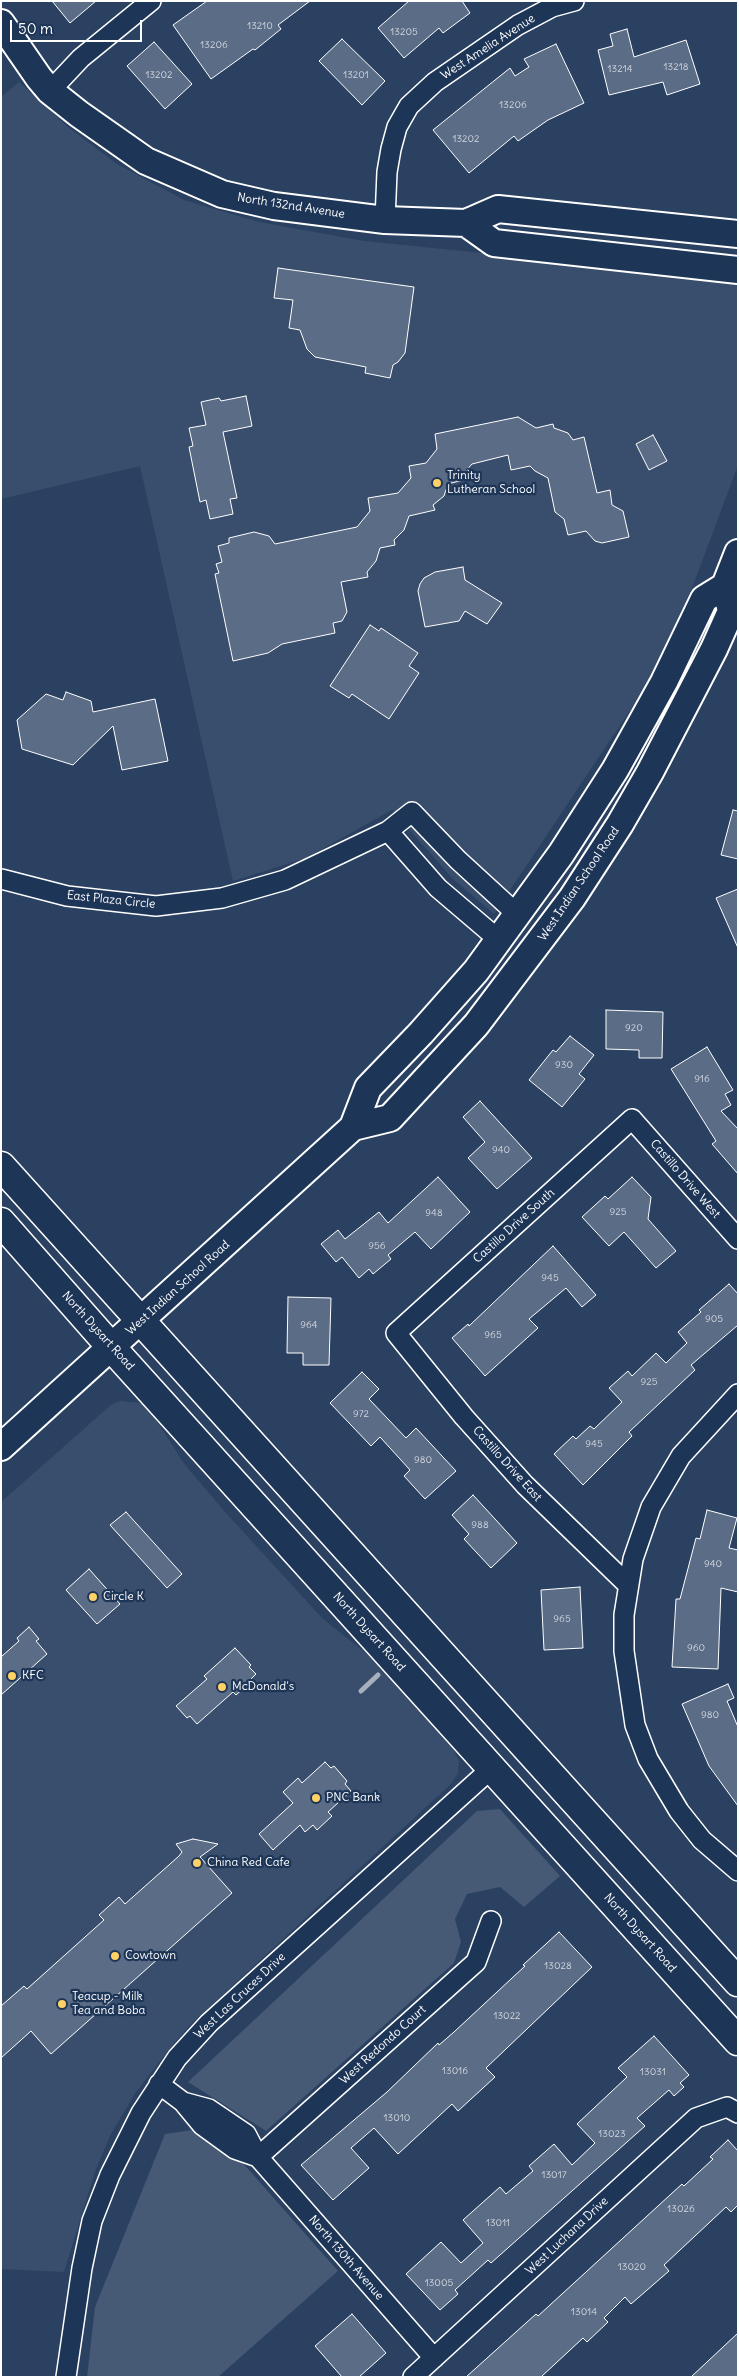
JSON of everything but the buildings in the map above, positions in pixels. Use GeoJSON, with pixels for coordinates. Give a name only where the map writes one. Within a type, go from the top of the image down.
{"type":"FeatureCollection","features":[{"type":"Feature","properties":{"kind":"main road","name":"North 132nd Avenue"},"geometry":{"type":"LineString","coordinates":[[1,23],[50,91],[126,150],[169,172],[222,194],[274,206],[385,220],[466,223],[498,209],[738,234]]}},
{"type":"Feature","properties":{"kind":"main road"},"geometry":{"type":"LineString","coordinates":[[466,223],[494,243],[738,270]]}},
{"type":"Feature","properties":{"kind":"main road"},"geometry":{"type":"LineString","coordinates":[[726,586],[738,553]]}},
{"type":"Feature","properties":{"kind":"main road","name":"West Indian School Road"},"geometry":{"type":"LineString","coordinates":[[1,1447],[353,1127],[368,1088],[434,1019],[476,970],[561,854],[615,770],[664,682],[704,599],[726,586],[731,611],[714,649],[650,772],[620,824],[572,898],[476,1025],[390,1118],[353,1127]]}},
{"type":"Feature","properties":{"kind":"main road"},"geometry":{"type":"LineString","coordinates":[[1,1166],[738,1982]]}},
{"type":"Feature","properties":{"kind":"main road","name":"North Dysart Road"},"geometry":{"type":"LineString","coordinates":[[1,1222],[112,1348],[738,2041]]}},
{"type":"Feature","properties":{"kind":"main road"},"geometry":{"type":"LineString","coordinates":[[492,1768],[521,1740]]}},
{"type":"Feature","properties":{"kind":"street"},"geometry":{"type":"LineString","coordinates":[[50,91],[81,58],[151,1]]}},
{"type":"Feature","properties":{"kind":"street","name":"West Amelia Avenue"},"geometry":{"type":"LineString","coordinates":[[385,220],[387,172],[391,149],[397,127],[409,106],[435,82],[518,25],[552,7],[574,1]]}},
{"type":"Feature","properties":{"kind":"street","name":"East Plaza Circle"},"geometry":{"type":"LineString","coordinates":[[1,879],[68,896],[156,906],[213,900],[285,880],[388,831],[412,812],[458,860],[518,915]]}},
{"type":"Feature","properties":{"kind":"street"},"geometry":{"type":"LineString","coordinates":[[388,831],[438,888],[499,940]]}},
{"type":"Feature","properties":{"kind":"street","name":"Castillo Drive West"},"geometry":{"type":"LineString","coordinates":[[632,1119],[738,1239]]}},
{"type":"Feature","properties":{"kind":"street","name":"Castillo Drive South"},"geometry":{"type":"LineString","coordinates":[[396,1333],[632,1119]]}},
{"type":"Feature","properties":{"kind":"street","name":"Castillo Drive East"},"geometry":{"type":"LineString","coordinates":[[396,1333],[507,1466],[557,1518],[628,1585]]}},
{"type":"Feature","properties":{"kind":"street"},"geometry":{"type":"LineString","coordinates":[[738,1394],[681,1456],[664,1481],[640,1535],[628,1585],[624,1615],[624,1651],[628,1687],[636,1725],[648,1759],[679,1811],[702,1840],[738,1871]]}},
{"type":"Feature","properties":{"kind":"street","name":"West Las Cruces Drive"},"geometry":{"type":"LineString","coordinates":[[66,2377],[82,2268],[92,2221],[110,2176],[141,2113],[177,2058],[209,2023],[492,1768]]}},
{"type":"Feature","properties":{"kind":"street","name":"West Redondo Court"},"geometry":{"type":"LineString","coordinates":[[258,2157],[476,1962],[491,1921]]}},
{"type":"Feature","properties":{"kind":"street","name":"North 130th Avenue"},"geometry":{"type":"LineString","coordinates":[[159,2084],[183,2102],[202,2125],[222,2140],[235,2149],[258,2157]]}},
{"type":"Feature","properties":{"kind":"street","name":"North 130th Avenue"},"geometry":{"type":"LineString","coordinates":[[183,2102],[209,2109],[246,2134],[258,2157],[434,2358]]}},
{"type":"Feature","properties":{"kind":"street","name":"West Luchana Drive"},"geometry":{"type":"LineString","coordinates":[[413,2377],[696,2118],[732,2110]]}},
{"type":"Feature","properties":{"kind":"street"},"geometry":{"type":"LineString","coordinates":[[222,2140],[233,2124]]}},
{"type":"Feature","properties":{"kind":"shaded area","name":"Trinity Lutheran School"},"geometry":{"type":"Polygon","coordinates":[[[19,82],[68,127],[117,164],[184,200],[259,222],[364,241],[738,279],[738,465],[692,588],[645,688],[494,914],[453,879],[392,810],[306,858],[233,881],[140,466],[1,499],[1,97],[19,82]]]}},
{"type":"Feature","properties":{"kind":"shaded area"},"geometry":{"type":"Polygon","coordinates":[[[120,1401],[141,1403],[151,1412],[185,1465],[227,1514],[322,1618],[372,1658],[454,1750],[459,1761],[458,1773],[452,1783],[190,2025],[171,2047],[136,2092],[111,2134],[96,2169],[64,2272],[1,2269],[1,1502],[111,1405],[120,1401]]]}},
{"type":"Feature","properties":{"kind":"shaded area"},"geometry":{"type":"Polygon","coordinates":[[[500,1809],[560,1876],[524,1907],[500,1887],[467,1894],[455,1919],[461,1942],[454,1963],[266,2131],[188,2082],[477,1811],[500,1809]]]}},
{"type":"Feature","properties":{"kind":"shaded area"},"geometry":{"type":"Polygon","coordinates":[[[192,2130],[242,2162],[338,2271],[218,2377],[87,2377],[95,2307],[165,2134],[192,2130]]]}},
{"type":"Feature","properties":{"kind":"waterway"},"geometry":{"type":"LineString","coordinates":[[361,1691],[378,1675]]}},
{"type":"Feature","properties":{"kind":"place","name":"Trinity Lutheran School"},"geometry":{"type":"Point","coordinates":[437,483]}},
{"type":"Feature","properties":{"kind":"place","name":"Circle K"},"geometry":{"type":"Point","coordinates":[93,1597]}},
{"type":"Feature","properties":{"kind":"place","name":"KFC"},"geometry":{"type":"Point","coordinates":[12,1676]}},
{"type":"Feature","properties":{"kind":"place","name":"McDonald's"},"geometry":{"type":"Point","coordinates":[222,1687]}},
{"type":"Feature","properties":{"kind":"place","name":"PNC Bank"},"geometry":{"type":"Point","coordinates":[316,1798]}},
{"type":"Feature","properties":{"kind":"place","name":"China Red Cafe"},"geometry":{"type":"Point","coordinates":[197,1863]}},
{"type":"Feature","properties":{"kind":"place","name":"Cowtown"},"geometry":{"type":"Point","coordinates":[115,1956]}},
{"type":"Feature","properties":{"kind":"place","name":"Teacup - Milk Tea and Boba"},"geometry":{"type":"Point","coordinates":[62,2004]}}]}
